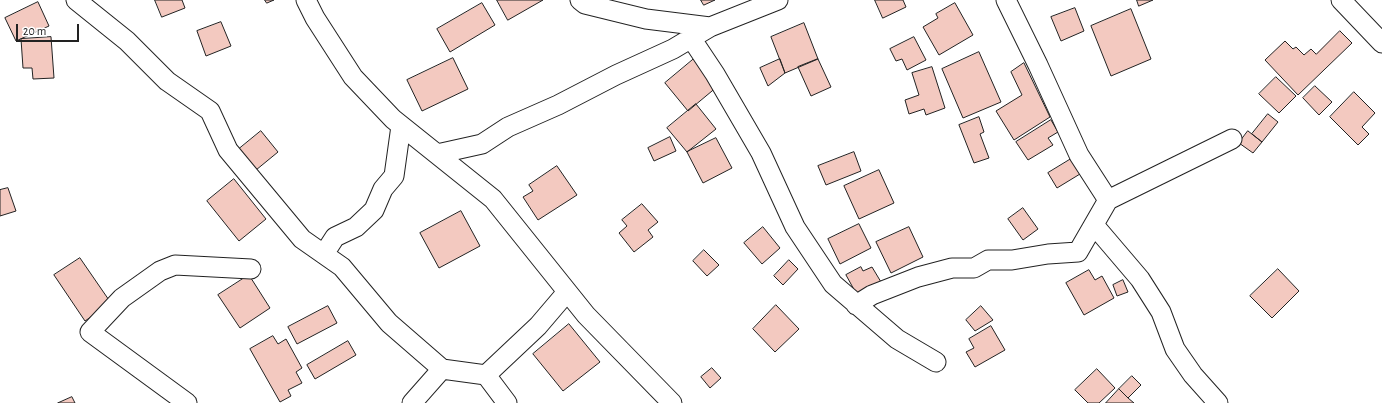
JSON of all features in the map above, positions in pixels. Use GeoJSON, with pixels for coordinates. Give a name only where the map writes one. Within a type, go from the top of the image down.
{"type":"FeatureCollection","features":[{"type":"Feature","properties":{"kind":"street"},"geometry":{"type":"LineString","coordinates":[[76,0],[127,41],[167,81],[210,111],[228,150],[302,239],[342,267],[389,323],[442,368],[486,375],[507,403]]}},
{"type":"Feature","properties":{"kind":"street"},"geometry":{"type":"LineString","coordinates":[[306,0],[315,18],[354,77],[401,126],[493,199],[586,315],[672,403]]}},
{"type":"Feature","properties":{"kind":"street"},"geometry":{"type":"LineString","coordinates":[[580,0],[585,4],[646,19],[710,26]]}},
{"type":"Feature","properties":{"kind":"street"},"geometry":{"type":"LineString","coordinates":[[437,154],[482,144],[508,127],[558,105],[616,75],[673,49],[710,26],[778,0]]}},
{"type":"Feature","properties":{"kind":"street"},"geometry":{"type":"LineString","coordinates":[[1006,0],[1038,64],[1078,155],[1108,200]]}},
{"type":"Feature","properties":{"kind":"street"},"geometry":{"type":"LineString","coordinates":[[1341,0],[1382,43]]}},
{"type":"Feature","properties":{"kind":"street"},"geometry":{"type":"LineString","coordinates":[[691,38],[715,74],[761,153],[795,227],[833,284],[897,339],[936,362]]}},
{"type":"Feature","properties":{"kind":"street"},"geometry":{"type":"LineString","coordinates":[[324,254],[335,237],[356,227],[374,210],[383,190],[394,176],[401,126]]}},
{"type":"Feature","properties":{"kind":"street"},"geometry":{"type":"LineString","coordinates":[[856,305],[872,295],[918,277],[952,268],[974,268],[988,260],[1012,260],[1048,254],[1078,252],[1108,200],[1232,139]]}},
{"type":"Feature","properties":{"kind":"street"},"geometry":{"type":"LineString","coordinates":[[1094,225],[1140,279],[1161,312],[1175,349],[1193,375],[1218,403]]}},
{"type":"Feature","properties":{"kind":"street"},"geometry":{"type":"LineString","coordinates":[[187,403],[90,332],[122,298],[160,271],[175,265],[251,269]]}},
{"type":"Feature","properties":{"kind":"street"},"geometry":{"type":"LineString","coordinates":[[486,375],[538,326],[567,292]]}},
{"type":"Feature","properties":{"kind":"street"},"geometry":{"type":"LineString","coordinates":[[412,403],[442,368]]}},
{"type":"Feature","properties":{"kind":"building"},"geometry":{"type":"Polygon","coordinates":[[[155,0],[182,0],[185,8],[162,17],[155,0]]]}},
{"type":"Feature","properties":{"kind":"building"},"geometry":{"type":"Polygon","coordinates":[[[265,0],[274,0],[267,3],[265,0]]]}},
{"type":"Feature","properties":{"kind":"building"},"geometry":{"type":"Polygon","coordinates":[[[497,0],[543,0],[508,20],[497,0]]]}},
{"type":"Feature","properties":{"kind":"building"},"geometry":{"type":"Polygon","coordinates":[[[701,0],[715,0],[704,5],[701,0]]]}},
{"type":"Feature","properties":{"kind":"building"},"geometry":{"type":"Polygon","coordinates":[[[875,0],[903,0],[906,7],[883,18],[875,0]]]}},
{"type":"Feature","properties":{"kind":"building"},"geometry":{"type":"Polygon","coordinates":[[[1137,0],[1153,0],[1139,6],[1137,0]]]}},
{"type":"Feature","properties":{"kind":"building"},"geometry":{"type":"Polygon","coordinates":[[[38,2],[49,26],[16,41],[5,18],[38,2]]]}},
{"type":"Feature","properties":{"kind":"building"},"geometry":{"type":"Polygon","coordinates":[[[482,3],[495,25],[450,52],[437,29],[482,3]]]}},
{"type":"Feature","properties":{"kind":"building"},"geometry":{"type":"Polygon","coordinates":[[[955,3],[973,35],[939,55],[923,27],[938,18],[936,14],[955,3]]]}},
{"type":"Feature","properties":{"kind":"building"},"geometry":{"type":"Polygon","coordinates":[[[1075,8],[1084,31],[1061,41],[1051,17],[1075,8]]]}},
{"type":"Feature","properties":{"kind":"building"},"geometry":{"type":"Polygon","coordinates":[[[1131,9],[1151,59],[1111,76],[1091,26],[1131,9]]]}},
{"type":"Feature","properties":{"kind":"building"},"geometry":{"type":"Polygon","coordinates":[[[221,22],[231,46],[206,56],[197,31],[221,22]]]}},
{"type":"Feature","properties":{"kind":"building"},"geometry":{"type":"Polygon","coordinates":[[[804,23],[818,59],[785,73],[771,37],[804,23]]]}},
{"type":"Feature","properties":{"kind":"building"},"geometry":{"type":"Polygon","coordinates":[[[1340,31],[1352,43],[1298,95],[1265,60],[1285,41],[1293,49],[1296,47],[1304,55],[1311,49],[1316,54],[1340,31]]]}},
{"type":"Feature","properties":{"kind":"building"},"geometry":{"type":"Polygon","coordinates":[[[51,37],[54,78],[33,79],[32,68],[23,68],[21,39],[51,37]]]}},
{"type":"Feature","properties":{"kind":"building"},"geometry":{"type":"Polygon","coordinates":[[[914,37],[926,60],[907,70],[902,59],[896,61],[890,49],[914,37]]]}},
{"type":"Feature","properties":{"kind":"building"},"geometry":{"type":"Polygon","coordinates":[[[979,52],[1001,102],[963,118],[942,69],[979,52]]]}},
{"type":"Feature","properties":{"kind":"building"},"geometry":{"type":"Polygon","coordinates":[[[453,58],[468,89],[422,111],[407,80],[453,58]]]}},
{"type":"Feature","properties":{"kind":"building"},"geometry":{"type":"Polygon","coordinates":[[[695,58],[718,86],[688,111],[665,83],[695,58]]]}},
{"type":"Feature","properties":{"kind":"building"},"geometry":{"type":"Polygon","coordinates":[[[780,59],[785,73],[768,86],[760,68],[780,59]]]}},
{"type":"Feature","properties":{"kind":"building"},"geometry":{"type":"Polygon","coordinates":[[[818,59],[831,87],[811,96],[798,67],[818,59]]]}},
{"type":"Feature","properties":{"kind":"building"},"geometry":{"type":"Polygon","coordinates":[[[1024,63],[1050,117],[1014,140],[996,111],[1022,95],[1011,72],[1024,63]]]}},
{"type":"Feature","properties":{"kind":"building"},"geometry":{"type":"Polygon","coordinates":[[[932,67],[945,108],[926,115],[924,109],[909,114],[905,100],[919,95],[912,73],[932,67]]]}},
{"type":"Feature","properties":{"kind":"building"},"geometry":{"type":"Polygon","coordinates":[[[1276,77],[1296,96],[1279,113],[1259,94],[1276,77]]]}},
{"type":"Feature","properties":{"kind":"building"},"geometry":{"type":"Polygon","coordinates":[[[1315,86],[1332,102],[1319,115],[1303,98],[1315,86]]]}},
{"type":"Feature","properties":{"kind":"building"},"geometry":{"type":"Polygon","coordinates":[[[1354,92],[1375,113],[1362,127],[1369,134],[1358,145],[1330,117],[1354,92]]]}},
{"type":"Feature","properties":{"kind":"building"},"geometry":{"type":"Polygon","coordinates":[[[696,104],[716,129],[687,152],[667,128],[696,104]]]}},
{"type":"Feature","properties":{"kind":"building"},"geometry":{"type":"Polygon","coordinates":[[[1268,114],[1278,122],[1262,142],[1252,134],[1268,114]]]}},
{"type":"Feature","properties":{"kind":"building"},"geometry":{"type":"Polygon","coordinates":[[[979,117],[984,132],[980,134],[989,158],[974,163],[959,125],[979,117]]]}},
{"type":"Feature","properties":{"kind":"building"},"geometry":{"type":"Polygon","coordinates":[[[1051,120],[1058,132],[1048,138],[1053,145],[1028,160],[1016,142],[1051,120]]]}},
{"type":"Feature","properties":{"kind":"building"},"geometry":{"type":"Polygon","coordinates":[[[261,131],[278,152],[256,170],[239,149],[261,131]]]}},
{"type":"Feature","properties":{"kind":"building"},"geometry":{"type":"Polygon","coordinates":[[[1248,131],[1262,142],[1253,153],[1239,143],[1248,131]]]}},
{"type":"Feature","properties":{"kind":"building"},"geometry":{"type":"Polygon","coordinates":[[[670,137],[676,151],[654,161],[648,148],[670,137]]]}},
{"type":"Feature","properties":{"kind":"building"},"geometry":{"type":"Polygon","coordinates":[[[716,138],[732,168],[703,183],[687,152],[716,138]]]}},
{"type":"Feature","properties":{"kind":"building"},"geometry":{"type":"Polygon","coordinates":[[[854,152],[861,171],[826,185],[818,166],[854,152]]]}},
{"type":"Feature","properties":{"kind":"building"},"geometry":{"type":"Polygon","coordinates":[[[1071,159],[1080,174],[1057,188],[1048,173],[1071,159]]]}},
{"type":"Feature","properties":{"kind":"building"},"geometry":{"type":"Polygon","coordinates":[[[557,166],[577,195],[538,220],[523,197],[533,191],[529,185],[557,166]]]}},
{"type":"Feature","properties":{"kind":"building"},"geometry":{"type":"Polygon","coordinates":[[[879,170],[894,203],[859,219],[844,186],[879,170]]]}},
{"type":"Feature","properties":{"kind":"building"},"geometry":{"type":"Polygon","coordinates":[[[234,179],[266,219],[239,241],[207,201],[234,179]]]}},
{"type":"Feature","properties":{"kind":"building"},"geometry":{"type":"Polygon","coordinates":[[[8,188],[16,211],[0,216],[0,190],[8,188]]]}},
{"type":"Feature","properties":{"kind":"building"},"geometry":{"type":"Polygon","coordinates":[[[642,204],[658,222],[648,230],[653,237],[634,252],[619,233],[627,226],[622,220],[642,204]]]}},
{"type":"Feature","properties":{"kind":"building"},"geometry":{"type":"Polygon","coordinates":[[[1023,208],[1038,229],[1023,240],[1008,219],[1023,208]]]}},
{"type":"Feature","properties":{"kind":"building"},"geometry":{"type":"Polygon","coordinates":[[[461,211],[480,246],[439,268],[420,233],[461,211]]]}},
{"type":"Feature","properties":{"kind":"building"},"geometry":{"type":"Polygon","coordinates":[[[859,224],[871,248],[840,264],[828,239],[859,224]]]}},
{"type":"Feature","properties":{"kind":"building"},"geometry":{"type":"Polygon","coordinates":[[[763,227],[780,248],[762,264],[744,243],[763,227]]]}},
{"type":"Feature","properties":{"kind":"building"},"geometry":{"type":"Polygon","coordinates":[[[909,227],[923,257],[891,273],[876,242],[909,227]]]}},
{"type":"Feature","properties":{"kind":"building"},"geometry":{"type":"Polygon","coordinates":[[[704,250],[719,265],[707,276],[693,261],[704,250]]]}},
{"type":"Feature","properties":{"kind":"building"},"geometry":{"type":"Polygon","coordinates":[[[80,258],[111,303],[85,321],[54,275],[80,258]]]}},
{"type":"Feature","properties":{"kind":"building"},"geometry":{"type":"Polygon","coordinates":[[[789,260],[798,269],[783,285],[774,276],[789,260]]]}},
{"type":"Feature","properties":{"kind":"building"},"geometry":{"type":"Polygon","coordinates":[[[861,267],[863,271],[872,267],[881,282],[857,295],[846,275],[861,267]]]}},
{"type":"Feature","properties":{"kind":"building"},"geometry":{"type":"Polygon","coordinates":[[[1278,269],[1299,291],[1272,318],[1250,296],[1278,269]]]}},
{"type":"Feature","properties":{"kind":"building"},"geometry":{"type":"Polygon","coordinates":[[[1089,270],[1095,280],[1102,276],[1114,298],[1084,315],[1066,283],[1089,270]]]}},
{"type":"Feature","properties":{"kind":"building"},"geometry":{"type":"Polygon","coordinates":[[[249,275],[270,308],[240,328],[218,295],[249,275]]]}},
{"type":"Feature","properties":{"kind":"building"},"geometry":{"type":"Polygon","coordinates":[[[1123,280],[1128,292],[1117,296],[1113,285],[1123,280]]]}},
{"type":"Feature","properties":{"kind":"building"},"geometry":{"type":"Polygon","coordinates":[[[776,305],[799,329],[775,352],[753,329],[776,305]]]}},
{"type":"Feature","properties":{"kind":"building"},"geometry":{"type":"Polygon","coordinates":[[[328,306],[337,323],[297,344],[288,327],[328,306]]]}},
{"type":"Feature","properties":{"kind":"building"},"geometry":{"type":"Polygon","coordinates":[[[981,306],[993,320],[975,331],[966,320],[981,306]]]}},
{"type":"Feature","properties":{"kind":"building"},"geometry":{"type":"Polygon","coordinates":[[[569,324],[600,362],[563,391],[533,354],[569,324]]]}},
{"type":"Feature","properties":{"kind":"building"},"geometry":{"type":"Polygon","coordinates":[[[991,326],[1005,350],[975,367],[966,352],[974,348],[969,339],[991,326]]]}},
{"type":"Feature","properties":{"kind":"building"},"geometry":{"type":"Polygon","coordinates":[[[273,336],[278,344],[286,339],[302,368],[296,372],[302,383],[288,390],[291,396],[280,402],[250,349],[273,336]]]}},
{"type":"Feature","properties":{"kind":"building"},"geometry":{"type":"Polygon","coordinates":[[[348,341],[356,355],[315,379],[307,365],[348,341]]]}},
{"type":"Feature","properties":{"kind":"building"},"geometry":{"type":"Polygon","coordinates":[[[712,368],[721,378],[710,388],[701,377],[712,368]]]}},
{"type":"Feature","properties":{"kind":"building"},"geometry":{"type":"Polygon","coordinates":[[[1097,369],[1115,388],[1099,403],[1088,403],[1075,390],[1097,369]]]}},
{"type":"Feature","properties":{"kind":"building"},"geometry":{"type":"Polygon","coordinates":[[[1132,376],[1141,385],[1128,398],[1119,389],[1132,376]]]}},
{"type":"Feature","properties":{"kind":"building"},"geometry":{"type":"Polygon","coordinates":[[[1119,389],[1128,398],[1134,403],[1106,403],[1119,389]]]}},
{"type":"Feature","properties":{"kind":"building"},"geometry":{"type":"Polygon","coordinates":[[[72,397],[75,403],[58,403],[72,397]]]}}]}
